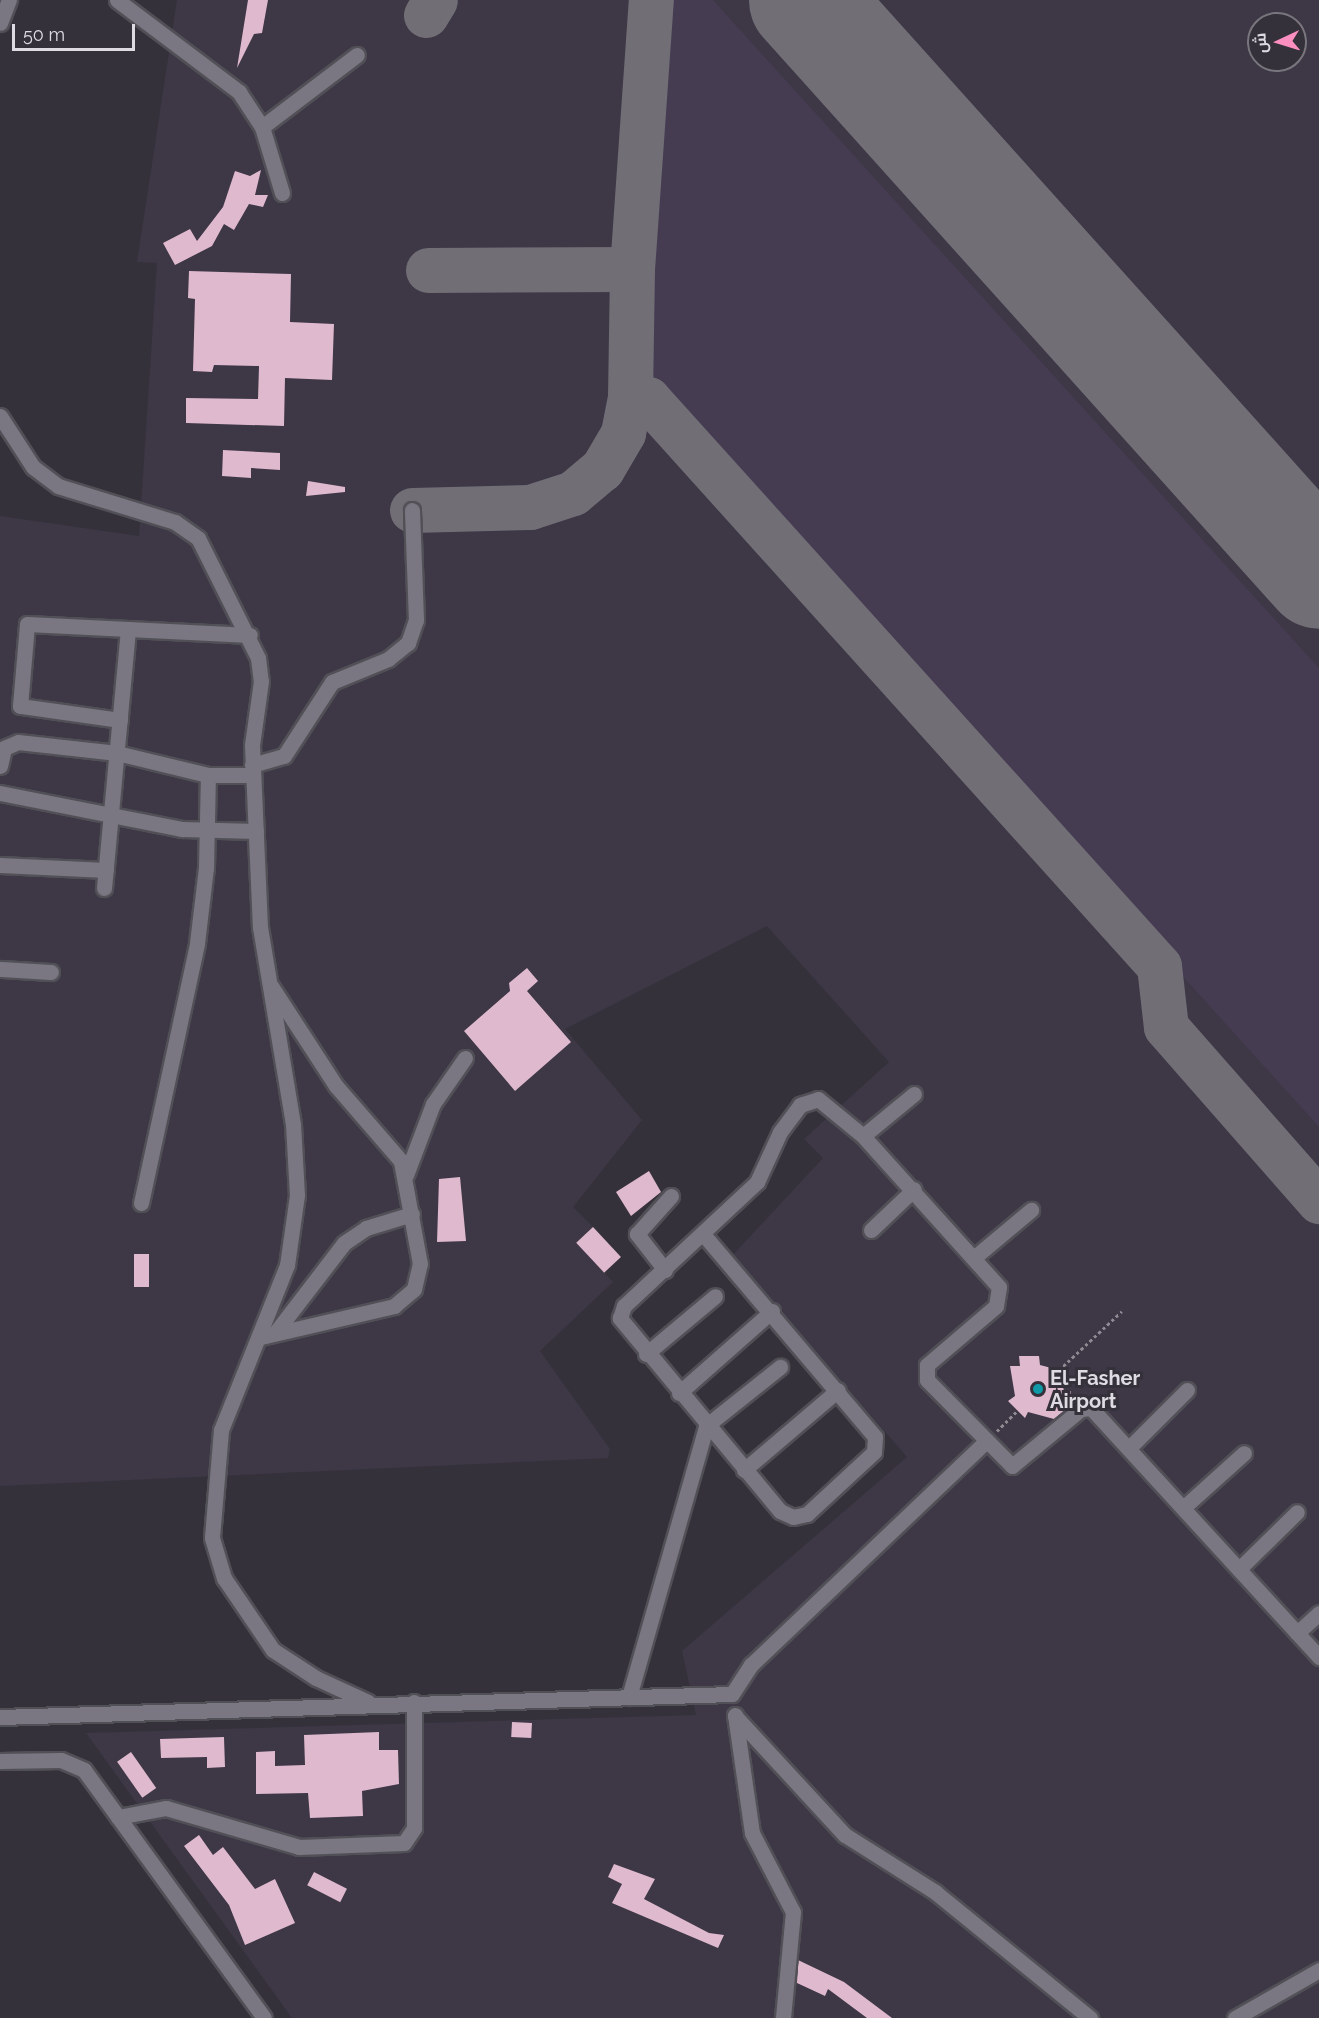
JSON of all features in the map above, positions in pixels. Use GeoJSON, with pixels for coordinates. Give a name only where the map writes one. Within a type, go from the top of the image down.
{"type":"FeatureCollection","features":[{"type":"Feature","properties":{"kind":"street"},"geometry":{"type":"LineString","coordinates":[[0,23],[9,0]]}},
{"type":"Feature","properties":{"kind":"street"},"geometry":{"type":"LineString","coordinates":[[117,0],[224,77],[262,127],[282,193]]}},
{"type":"Feature","properties":{"kind":"street"},"geometry":{"type":"LineString","coordinates":[[262,127],[357,55]]}},
{"type":"Feature","properties":{"kind":"street"},"geometry":{"type":"LineString","coordinates":[[0,416],[33,467],[58,486],[175,522],[198,538],[250,635],[261,681],[253,770],[255,831],[268,980],[293,1124],[297,1195],[287,1265],[268,1335],[221,1430],[212,1518],[216,1559],[273,1650],[316,1678],[368,1702]]}},
{"type":"Feature","properties":{"kind":"street"},"geometry":{"type":"LineString","coordinates":[[0,766],[4,748],[13,742],[117,753],[208,775],[253,770],[284,756],[332,682],[388,659],[408,643],[416,620],[412,510]]}},
{"type":"Feature","properties":{"kind":"street"},"geometry":{"type":"LineString","coordinates":[[120,720],[23,709],[17,698],[23,631],[31,622],[250,635]]}},
{"type":"Feature","properties":{"kind":"street"},"geometry":{"type":"LineString","coordinates":[[104,888],[128,629]]}},
{"type":"Feature","properties":{"kind":"street"},"geometry":{"type":"LineString","coordinates":[[141,1203],[196,943],[207,830],[208,775]]}},
{"type":"Feature","properties":{"kind":"street"},"geometry":{"type":"LineString","coordinates":[[0,792],[207,830],[255,831]]}},
{"type":"Feature","properties":{"kind":"street"},"geometry":{"type":"LineString","coordinates":[[0,866],[106,870]]}},
{"type":"Feature","properties":{"kind":"street"},"geometry":{"type":"LineString","coordinates":[[0,969],[51,972]]}},
{"type":"Feature","properties":{"kind":"street"},"geometry":{"type":"LineString","coordinates":[[268,980],[336,1086],[394,1148],[406,1175],[419,1277],[406,1299],[268,1335]]}},
{"type":"Feature","properties":{"kind":"street"},"geometry":{"type":"LineString","coordinates":[[406,1175],[433,1104],[465,1058]]}},
{"type":"Feature","properties":{"kind":"street"},"geometry":{"type":"LineString","coordinates":[[863,1136],[914,1094]]}},
{"type":"Feature","properties":{"kind":"street"},"geometry":{"type":"LineString","coordinates":[[703,1234],[772,1311],[873,1432],[876,1448],[807,1514],[793,1517],[780,1511],[624,1329],[621,1312],[757,1182],[780,1132],[806,1101],[824,1101],[863,1136],[914,1189],[976,1256],[999,1287],[999,1300],[924,1373],[985,1442],[1007,1465],[1018,1466],[1084,1407],[1129,1448],[1319,1657]]}},
{"type":"Feature","properties":{"kind":"street"},"geometry":{"type":"LineString","coordinates":[[871,1230],[914,1189]]}},
{"type":"Feature","properties":{"kind":"street"},"geometry":{"type":"LineString","coordinates":[[665,1270],[636,1234],[671,1196]]}},
{"type":"Feature","properties":{"kind":"street"},"geometry":{"type":"LineString","coordinates":[[976,1256],[1031,1210]]}},
{"type":"Feature","properties":{"kind":"street"},"geometry":{"type":"LineString","coordinates":[[268,1335],[344,1243],[366,1228],[412,1214]]}},
{"type":"Feature","properties":{"kind":"street"},"geometry":{"type":"LineString","coordinates":[[646,1354],[715,1296]]}},
{"type":"Feature","properties":{"kind":"street"},"geometry":{"type":"LineString","coordinates":[[679,1393],[772,1311]]}},
{"type":"Feature","properties":{"kind":"street"},"geometry":{"type":"LineString","coordinates":[[629,1697],[706,1426],[780,1367]]}},
{"type":"Feature","properties":{"kind":"street"},"geometry":{"type":"LineString","coordinates":[[744,1470],[838,1390]]}},
{"type":"Feature","properties":{"kind":"street"},"geometry":{"type":"LineString","coordinates":[[1129,1448],[1187,1390]]}},
{"type":"Feature","properties":{"kind":"street"},"geometry":{"type":"LineString","coordinates":[[783,2018],[793,1912],[752,1833],[732,1694],[751,1665],[985,1442]]}},
{"type":"Feature","properties":{"kind":"street"},"geometry":{"type":"LineString","coordinates":[[1183,1508],[1244,1454]]}},
{"type":"Feature","properties":{"kind":"street"},"geometry":{"type":"LineString","coordinates":[[1239,1569],[1297,1512]]}},
{"type":"Feature","properties":{"kind":"street"},"geometry":{"type":"LineString","coordinates":[[1297,1633],[1319,1613]]}},
{"type":"Feature","properties":{"kind":"street"},"geometry":{"type":"LineString","coordinates":[[0,1717],[368,1702],[693,1698],[732,1694]]}},
{"type":"Feature","properties":{"kind":"street"},"geometry":{"type":"LineString","coordinates":[[118,1817],[166,1808],[299,1847],[404,1843],[414,1828],[414,1702]]}},
{"type":"Feature","properties":{"kind":"street"},"geometry":{"type":"LineString","coordinates":[[735,1716],[845,1835],[935,1892],[1090,2018]]}},
{"type":"Feature","properties":{"kind":"street"},"geometry":{"type":"LineString","coordinates":[[0,1761],[74,1763],[118,1817],[264,2018]]}},
{"type":"Feature","properties":{"kind":"street"},"geometry":{"type":"LineString","coordinates":[[1235,2018],[1319,1970]]}},
{"type":"Feature","properties":{"kind":"path"},"geometry":{"type":"LineString","coordinates":[[1059,1370],[1122,1311]]}},
{"type":"Feature","properties":{"kind":"path"},"geometry":{"type":"LineString","coordinates":[[985,1442],[1017,1411]]}},
{"type":"Feature","properties":{"kind":"shaded area"},"geometry":{"type":"Polygon","coordinates":[[[177,0],[1319,0],[1319,2018],[292,2018],[86,1733],[696,1715],[682,1651],[907,1457],[732,1256],[823,1158],[804,1139],[889,1062],[767,926],[565,1029],[642,1120],[573,1207],[593,1227],[577,1243],[613,1282],[540,1351],[610,1449],[608,1458],[0,1486],[0,516],[139,536],[157,263],[137,262],[177,0]]]}},
{"type":"Feature","properties":{"kind":"shaded area"},"geometry":{"type":"Polygon","coordinates":[[[666,0],[713,0],[1319,668],[1319,1127],[712,456],[649,375],[666,0]]]}},
{"type":"Feature","properties":{"kind":"building"},"geometry":{"type":"Polygon","coordinates":[[[248,0],[268,0],[262,33],[254,34],[237,68],[248,0]]]}},
{"type":"Feature","properties":{"kind":"building"},"geometry":{"type":"Polygon","coordinates":[[[261,170],[255,195],[268,195],[263,207],[249,204],[234,230],[224,224],[212,246],[175,265],[163,243],[190,229],[197,241],[223,207],[235,171],[250,176],[261,170]]]}},
{"type":"Feature","properties":{"kind":"building"},"geometry":{"type":"Polygon","coordinates":[[[189,271],[291,274],[290,322],[334,324],[332,380],[285,378],[284,426],[186,423],[186,398],[258,399],[259,366],[214,365],[212,372],[193,371],[195,299],[188,298],[189,271]]]}},
{"type":"Feature","properties":{"kind":"building"},"geometry":{"type":"Polygon","coordinates":[[[223,450],[280,453],[280,470],[251,468],[251,478],[222,476],[223,450]]]}},
{"type":"Feature","properties":{"kind":"building"},"geometry":{"type":"Polygon","coordinates":[[[308,481],[345,487],[345,492],[306,496],[308,481]]]}},
{"type":"Feature","properties":{"kind":"building"},"geometry":{"type":"Polygon","coordinates":[[[527,968],[538,981],[527,991],[571,1042],[515,1091],[464,1031],[510,991],[509,983],[527,968]]]}},
{"type":"Feature","properties":{"kind":"building"},"geometry":{"type":"Polygon","coordinates":[[[649,1171],[661,1192],[631,1216],[616,1192],[649,1171]]]}},
{"type":"Feature","properties":{"kind":"building"},"geometry":{"type":"Polygon","coordinates":[[[460,1177],[466,1241],[437,1242],[439,1179],[460,1177]]]}},
{"type":"Feature","properties":{"kind":"building"},"geometry":{"type":"Polygon","coordinates":[[[593,1227],[621,1257],[604,1273],[576,1243],[593,1227]]]}},
{"type":"Feature","properties":{"kind":"building"},"geometry":{"type":"Polygon","coordinates":[[[134,1254],[149,1254],[149,1287],[134,1287],[134,1254]]]}},
{"type":"Feature","properties":{"kind":"building","name":"El-Fasher Airport"},"geometry":{"type":"Polygon","coordinates":[[[1019,1356],[1039,1356],[1040,1365],[1059,1370],[1064,1391],[1071,1391],[1070,1406],[1054,1419],[1028,1412],[1025,1418],[1008,1401],[1015,1396],[1010,1366],[1020,1366],[1019,1356]]]}},
{"type":"Feature","properties":{"kind":"building"},"geometry":{"type":"Polygon","coordinates":[[[512,1722],[532,1723],[531,1738],[511,1737],[512,1722]]]}},
{"type":"Feature","properties":{"kind":"building"},"geometry":{"type":"Polygon","coordinates":[[[379,1732],[379,1750],[398,1750],[399,1784],[362,1791],[363,1816],[310,1818],[308,1793],[256,1794],[256,1752],[275,1751],[275,1766],[305,1765],[304,1735],[379,1732]]]}},
{"type":"Feature","properties":{"kind":"building"},"geometry":{"type":"Polygon","coordinates":[[[224,1737],[225,1767],[207,1768],[207,1757],[161,1758],[160,1739],[224,1737]]]}},
{"type":"Feature","properties":{"kind":"building"},"geometry":{"type":"Polygon","coordinates":[[[131,1752],[156,1788],[142,1798],[117,1762],[131,1752]]]}},
{"type":"Feature","properties":{"kind":"building"},"geometry":{"type":"Polygon","coordinates":[[[199,1835],[213,1855],[223,1847],[255,1889],[275,1879],[295,1923],[245,1945],[229,1905],[184,1846],[199,1835]]]}},
{"type":"Feature","properties":{"kind":"building"},"geometry":{"type":"Polygon","coordinates":[[[614,1864],[655,1879],[644,1899],[709,1933],[724,1935],[718,1948],[612,1903],[622,1884],[608,1877],[614,1864]]]}},
{"type":"Feature","properties":{"kind":"building"},"geometry":{"type":"Polygon","coordinates":[[[314,1872],[347,1889],[340,1902],[307,1885],[314,1872]]]}},
{"type":"Feature","properties":{"kind":"building"},"geometry":{"type":"Polygon","coordinates":[[[798,1960],[844,1982],[892,2018],[867,2018],[828,1989],[825,1996],[797,1983],[798,1960]]]}},
{"type":"Feature","properties":{"kind":"taxiway"},"geometry":{"type":"LineString","coordinates":[[426,15],[435,0]]}},
{"type":"Feature","properties":{"kind":"taxiway"},"geometry":{"type":"LineString","coordinates":[[632,269],[651,0]]}},
{"type":"Feature","properties":{"kind":"taxiway"},"geometry":{"type":"LineString","coordinates":[[428,270],[632,269],[630,397]]}},
{"type":"Feature","properties":{"kind":"taxiway"},"geometry":{"type":"LineString","coordinates":[[412,510],[530,507],[573,493],[602,469],[623,433],[630,397],[648,399],[1159,966],[1166,1027],[1319,1201]]}},
{"type":"Feature","properties":{"kind":"runway"},"geometry":{"type":"LineString","coordinates":[[804,0],[1319,573]]}},
{"type":"Feature","properties":{"kind":"place","name":"El-Fasher Airport"},"geometry":{"type":"Point","coordinates":[1038,1389]}}]}
